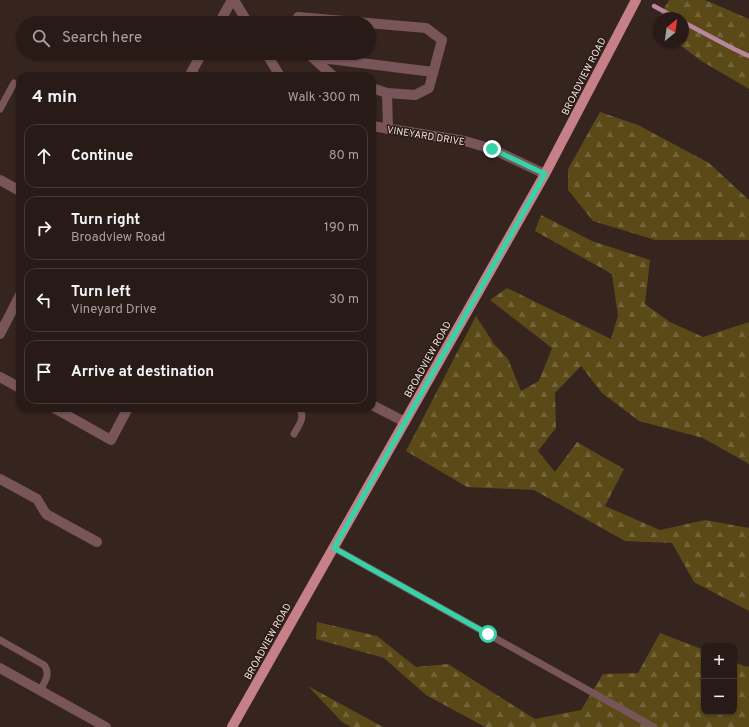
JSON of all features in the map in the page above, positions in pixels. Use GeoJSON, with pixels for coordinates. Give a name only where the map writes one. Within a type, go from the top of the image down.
{"type":"FeatureCollection","features":[{"type":"Feature","properties":{"kind":"main road","name":"BROADVIEW ROAD"},"geometry":{"type":"LineString","coordinates":[[232,727],[545,174],[636,0]]}},
{"type":"Feature","properties":{"kind":"street"},"geometry":{"type":"LineString","coordinates":[[223,16],[233,0],[243,16]]}},
{"type":"Feature","properties":{"kind":"street"},"geometry":{"type":"LineString","coordinates":[[376,23],[426,28],[442,40],[429,88],[415,95],[387,93],[376,89]]}},
{"type":"Feature","properties":{"kind":"street"},"geometry":{"type":"LineString","coordinates":[[192,72],[198,60]]}},
{"type":"Feature","properties":{"kind":"street"},"geometry":{"type":"LineString","coordinates":[[270,60],[278,72]]}},
{"type":"Feature","properties":{"kind":"street"},"geometry":{"type":"LineString","coordinates":[[315,60],[329,72]]}},
{"type":"Feature","properties":{"kind":"street"},"geometry":{"type":"LineString","coordinates":[[346,60],[433,72]]}},
{"type":"Feature","properties":{"kind":"street"},"geometry":{"type":"LineString","coordinates":[[387,93],[388,129]]}},
{"type":"Feature","properties":{"kind":"street","name":"VINEYARD DRIVE"},"geometry":{"type":"LineString","coordinates":[[376,127],[465,140],[492,149],[545,174]]}},
{"type":"Feature","properties":{"kind":"street"},"geometry":{"type":"LineString","coordinates":[[0,180],[16,190]]}},
{"type":"Feature","properties":{"kind":"street"},"geometry":{"type":"LineString","coordinates":[[0,334],[16,302]]}},
{"type":"Feature","properties":{"kind":"street"},"geometry":{"type":"LineString","coordinates":[[0,377],[16,386]]}},
{"type":"Feature","properties":{"kind":"street"},"geometry":{"type":"LineString","coordinates":[[376,407],[405,422]]}},
{"type":"Feature","properties":{"kind":"street"},"geometry":{"type":"LineString","coordinates":[[61,412],[111,440],[126,412]]}},
{"type":"Feature","properties":{"kind":"street"},"geometry":{"type":"LineString","coordinates":[[0,479],[37,499],[46,514],[97,542]]}},
{"type":"Feature","properties":{"kind":"street"},"geometry":{"type":"LineString","coordinates":[[0,668],[106,727]]}},
{"type":"Feature","properties":{"kind":"lane"},"geometry":{"type":"LineString","coordinates":[[0,109],[14,83]]}},
{"type":"Feature","properties":{"kind":"lane"},"geometry":{"type":"LineString","coordinates":[[294,434],[303,418],[302,412]]}},
{"type":"Feature","properties":{"kind":"lane"},"geometry":{"type":"LineString","coordinates":[[334,548],[654,727]]}},
{"type":"Feature","properties":{"kind":"lane"},"geometry":{"type":"LineString","coordinates":[[0,640],[44,665],[48,674],[40,690]]}},
{"type":"Feature","properties":{"kind":"green space"},"geometry":{"type":"Polygon","coordinates":[[[669,0],[705,0],[749,19],[749,89],[703,62],[684,48],[689,48],[689,12],[662,12],[669,0]]]}},
{"type":"Feature","properties":{"kind":"green space"},"geometry":{"type":"Polygon","coordinates":[[[600,112],[638,125],[709,163],[749,200],[749,240],[655,240],[593,221],[568,190],[568,169],[600,112]]]}},
{"type":"Feature","properties":{"kind":"green space"},"geometry":{"type":"Polygon","coordinates":[[[541,215],[592,241],[650,260],[645,304],[670,322],[703,337],[749,322],[749,464],[703,438],[639,421],[602,393],[581,366],[555,393],[556,428],[538,451],[555,472],[577,442],[624,469],[605,506],[660,530],[705,520],[749,528],[749,611],[694,582],[672,543],[625,541],[534,490],[467,487],[406,451],[476,316],[494,344],[508,359],[521,391],[539,381],[552,348],[490,300],[507,288],[611,339],[618,316],[612,274],[535,231],[541,215]]]}},
{"type":"Feature","properties":{"kind":"green space"},"geometry":{"type":"Polygon","coordinates":[[[317,622],[377,636],[416,667],[448,664],[535,719],[581,710],[603,674],[638,673],[660,633],[701,649],[701,715],[737,715],[737,663],[747,667],[749,666],[749,727],[485,727],[426,695],[384,658],[316,639],[317,622]]]}},
{"type":"Feature","properties":{"kind":"green space"},"geometry":{"type":"Polygon","coordinates":[[[308,686],[383,727],[351,727],[342,722],[308,686]]]}},
{"type":"Feature","properties":{"kind":"waterway"},"geometry":{"type":"LineString","coordinates":[[654,6],[665,12]]}},
{"type":"Feature","properties":{"kind":"waterway"},"geometry":{"type":"LineString","coordinates":[[689,25],[749,56]]}},
{"type":"Feature","properties":{"kind":"route"},"geometry":{"type":"LineString","coordinates":[[488,634],[334,548],[545,174],[492,149]]}}]}
